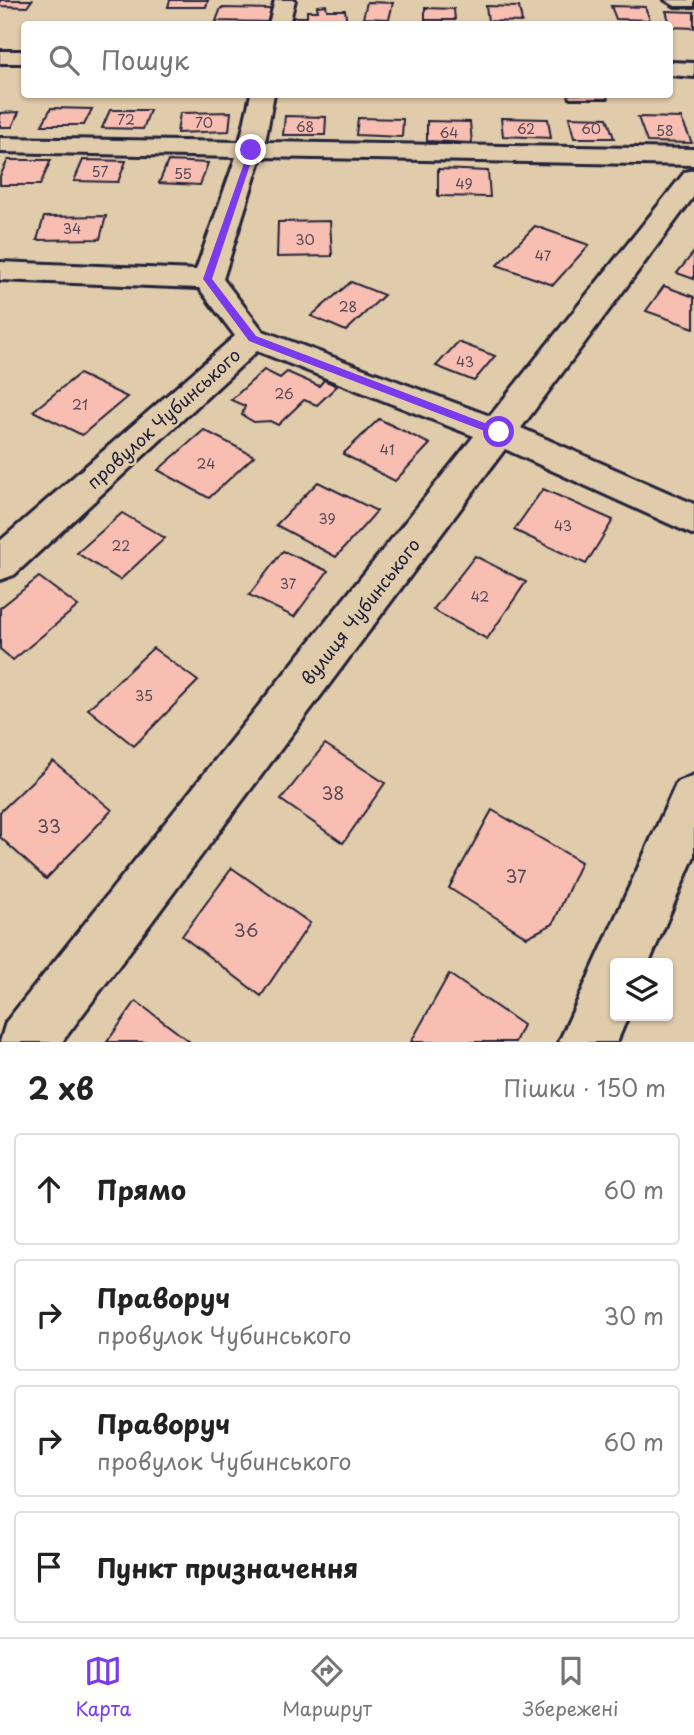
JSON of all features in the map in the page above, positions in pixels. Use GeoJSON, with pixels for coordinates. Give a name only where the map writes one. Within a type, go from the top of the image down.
{"type":"FeatureCollection","features":[{"type":"Feature","properties":{"kind":"street"},"geometry":{"type":"LineString","coordinates":[[280,21],[285,0]]}},
{"type":"Feature","properties":{"kind":"street"},"geometry":{"type":"LineString","coordinates":[[675,0],[694,0]]}},
{"type":"Feature","properties":{"kind":"street"},"geometry":{"type":"LineString","coordinates":[[0,57],[21,57]]}},
{"type":"Feature","properties":{"kind":"street"},"geometry":{"type":"LineString","coordinates":[[673,69],[694,70]]}},
{"type":"Feature","properties":{"kind":"street"},"geometry":{"type":"LineString","coordinates":[[0,271],[208,279],[251,150],[262,98]]}},
{"type":"Feature","properties":{"kind":"street"},"geometry":{"type":"LineString","coordinates":[[0,145],[694,157]]}},
{"type":"Feature","properties":{"kind":"street","name":"вулиця Чубинського"},"geometry":{"type":"LineString","coordinates":[[26,1042],[694,178]]}},
{"type":"Feature","properties":{"kind":"street","name":"провулок Чубинського"},"geometry":{"type":"LineString","coordinates":[[0,564],[252,338],[208,279]]}},
{"type":"Feature","properties":{"kind":"street"},"geometry":{"type":"LineString","coordinates":[[252,338],[499,432],[694,520]]}},
{"type":"Feature","properties":{"kind":"street"},"geometry":{"type":"LineString","coordinates":[[624,958],[694,798]]}},
{"type":"Feature","properties":{"kind":"street"},"geometry":{"type":"LineString","coordinates":[[588,1042],[610,991]]}},
{"type":"Feature","properties":{"kind":"building"},"geometry":{"type":"Polygon","coordinates":[[[0,0],[32,0],[27,7],[0,6],[0,0]]]}},
{"type":"Feature","properties":{"kind":"building"},"geometry":{"type":"Polygon","coordinates":[[[170,0],[208,0],[206,7],[168,7],[170,0]]]}},
{"type":"Feature","properties":{"kind":"building"},"geometry":{"type":"Polygon","coordinates":[[[367,2],[393,3],[389,19],[363,18],[367,2]]]}},
{"type":"Feature","properties":{"kind":"building"},"geometry":{"type":"Polygon","coordinates":[[[326,5],[327,10],[345,10],[347,21],[294,21],[293,17],[307,17],[307,11],[318,11],[317,6],[326,5]]]}},
{"type":"Feature","properties":{"kind":"building"},"geometry":{"type":"Polygon","coordinates":[[[486,6],[519,7],[522,21],[488,21],[486,6]]]}},
{"type":"Feature","properties":{"kind":"building"},"geometry":{"type":"Polygon","coordinates":[[[611,6],[645,7],[650,20],[616,19],[611,6]]]}},
{"type":"Feature","properties":{"kind":"building"},"geometry":{"type":"Polygon","coordinates":[[[221,8],[273,9],[269,21],[216,21],[221,8]]]}},
{"type":"Feature","properties":{"kind":"building"},"geometry":{"type":"Polygon","coordinates":[[[425,8],[454,9],[455,20],[425,20],[425,8]]]}},
{"type":"Feature","properties":{"kind":"building"},"geometry":{"type":"Polygon","coordinates":[[[666,11],[694,12],[694,28],[673,27],[673,21],[669,21],[666,11]]]}},
{"type":"Feature","properties":{"kind":"building"},"geometry":{"type":"Polygon","coordinates":[[[569,98],[608,99],[569,99],[569,98]]]}},
{"type":"Feature","properties":{"kind":"building"},"geometry":{"type":"Polygon","coordinates":[[[51,108],[92,109],[84,125],[42,125],[51,108]]]}},
{"type":"Feature","properties":{"kind":"building"},"geometry":{"type":"Polygon","coordinates":[[[110,110],[150,110],[143,129],[102,128],[110,110]]]}},
{"type":"Feature","properties":{"kind":"building"},"geometry":{"type":"Polygon","coordinates":[[[19,112],[12,127],[0,127],[0,113],[19,112]]]}},
{"type":"Feature","properties":{"kind":"building"},"geometry":{"type":"Polygon","coordinates":[[[231,112],[229,131],[177,133],[180,113],[231,112]]]}},
{"type":"Feature","properties":{"kind":"building"},"geometry":{"type":"Polygon","coordinates":[[[285,116],[326,117],[325,135],[283,135],[285,116]]]}},
{"type":"Feature","properties":{"kind":"building"},"geometry":{"type":"Polygon","coordinates":[[[569,117],[607,118],[614,138],[574,138],[569,117]]]}},
{"type":"Feature","properties":{"kind":"building"},"geometry":{"type":"Polygon","coordinates":[[[638,117],[681,118],[692,143],[647,142],[638,117]]]}},
{"type":"Feature","properties":{"kind":"building"},"geometry":{"type":"Polygon","coordinates":[[[358,118],[403,119],[402,137],[356,135],[358,118]]]}},
{"type":"Feature","properties":{"kind":"building"},"geometry":{"type":"Polygon","coordinates":[[[501,118],[548,119],[551,138],[503,136],[501,118]]]}},
{"type":"Feature","properties":{"kind":"building"},"geometry":{"type":"Polygon","coordinates":[[[427,121],[470,122],[472,143],[427,141],[427,121]]]}},
{"type":"Feature","properties":{"kind":"building"},"geometry":{"type":"Polygon","coordinates":[[[8,160],[51,160],[40,185],[0,185],[0,176],[8,160]]]}},
{"type":"Feature","properties":{"kind":"building"},"geometry":{"type":"Polygon","coordinates":[[[83,160],[126,161],[118,182],[74,181],[83,160]]]}},
{"type":"Feature","properties":{"kind":"building"},"geometry":{"type":"Polygon","coordinates":[[[168,161],[208,163],[200,185],[159,183],[168,161]]]}},
{"type":"Feature","properties":{"kind":"building"},"geometry":{"type":"Polygon","coordinates":[[[438,169],[488,171],[490,197],[438,196],[438,169]]]}},
{"type":"Feature","properties":{"kind":"building"},"geometry":{"type":"Polygon","coordinates":[[[106,216],[100,239],[37,240],[44,217],[106,216]]]}},
{"type":"Feature","properties":{"kind":"building"},"geometry":{"type":"Polygon","coordinates":[[[330,221],[332,256],[277,257],[278,222],[330,221]]]}},
{"type":"Feature","properties":{"kind":"building"},"geometry":{"type":"Polygon","coordinates":[[[535,226],[589,245],[553,285],[497,265],[535,226]]]}},
{"type":"Feature","properties":{"kind":"building"},"geometry":{"type":"Polygon","coordinates":[[[694,252],[694,279],[677,273],[694,252]]]}},
{"type":"Feature","properties":{"kind":"building"},"geometry":{"type":"Polygon","coordinates":[[[351,282],[384,295],[346,331],[311,316],[351,282]]]}},
{"type":"Feature","properties":{"kind":"building"},"geometry":{"type":"Polygon","coordinates":[[[664,286],[694,297],[694,328],[646,311],[664,286]]]}},
{"type":"Feature","properties":{"kind":"building"},"geometry":{"type":"Polygon","coordinates":[[[458,342],[495,356],[474,381],[436,366],[458,342]]]}},
{"type":"Feature","properties":{"kind":"building"},"geometry":{"type":"Polygon","coordinates":[[[264,370],[280,378],[287,372],[319,386],[324,380],[337,386],[317,405],[304,400],[278,425],[270,421],[254,422],[242,415],[245,406],[231,400],[264,370]]]}},
{"type":"Feature","properties":{"kind":"building"},"geometry":{"type":"Polygon","coordinates":[[[79,374],[127,397],[82,435],[33,411],[79,374]]]}},
{"type":"Feature","properties":{"kind":"building"},"geometry":{"type":"Polygon","coordinates":[[[379,419],[430,444],[395,481],[343,454],[379,419]]]}},
{"type":"Feature","properties":{"kind":"building"},"geometry":{"type":"Polygon","coordinates":[[[204,430],[254,456],[209,498],[158,470],[204,430]]]}},
{"type":"Feature","properties":{"kind":"building"},"geometry":{"type":"Polygon","coordinates":[[[318,482],[377,511],[336,557],[276,525],[318,482]]]}},
{"type":"Feature","properties":{"kind":"building"},"geometry":{"type":"Polygon","coordinates":[[[543,489],[613,520],[586,564],[514,530],[543,489]]]}},
{"type":"Feature","properties":{"kind":"building"},"geometry":{"type":"Polygon","coordinates":[[[122,513],[165,538],[120,580],[77,553],[122,513]]]}},
{"type":"Feature","properties":{"kind":"building"},"geometry":{"type":"Polygon","coordinates":[[[283,551],[328,571],[294,617],[249,595],[283,551]]]}},
{"type":"Feature","properties":{"kind":"building"},"geometry":{"type":"Polygon","coordinates":[[[475,556],[526,582],[487,639],[433,610],[475,556]]]}},
{"type":"Feature","properties":{"kind":"building"},"geometry":{"type":"Polygon","coordinates":[[[39,577],[78,606],[13,660],[0,649],[0,608],[39,577]]]}},
{"type":"Feature","properties":{"kind":"building"},"geometry":{"type":"Polygon","coordinates":[[[153,648],[198,681],[134,746],[88,709],[153,648]]]}},
{"type":"Feature","properties":{"kind":"building"},"geometry":{"type":"Polygon","coordinates":[[[325,744],[385,783],[343,843],[281,800],[325,744]]]}},
{"type":"Feature","properties":{"kind":"building"},"geometry":{"type":"Polygon","coordinates":[[[53,761],[112,810],[46,879],[0,837],[0,812],[53,761]]]}},
{"type":"Feature","properties":{"kind":"building"},"geometry":{"type":"Polygon","coordinates":[[[492,810],[581,862],[553,924],[527,937],[449,888],[492,810]]]}},
{"type":"Feature","properties":{"kind":"building"},"geometry":{"type":"Polygon","coordinates":[[[232,868],[310,923],[261,996],[182,936],[232,868]]]}},
{"type":"Feature","properties":{"kind":"building"},"geometry":{"type":"Polygon","coordinates":[[[449,974],[523,1025],[515,1042],[411,1042],[449,974]]]}},
{"type":"Feature","properties":{"kind":"building"},"geometry":{"type":"Polygon","coordinates":[[[136,1001],[190,1042],[107,1042],[136,1001]]]}},
{"type":"Feature","properties":{"kind":"route"},"geometry":{"type":"LineString","coordinates":[[251,150],[208,279],[252,338],[499,432]]}}]}
